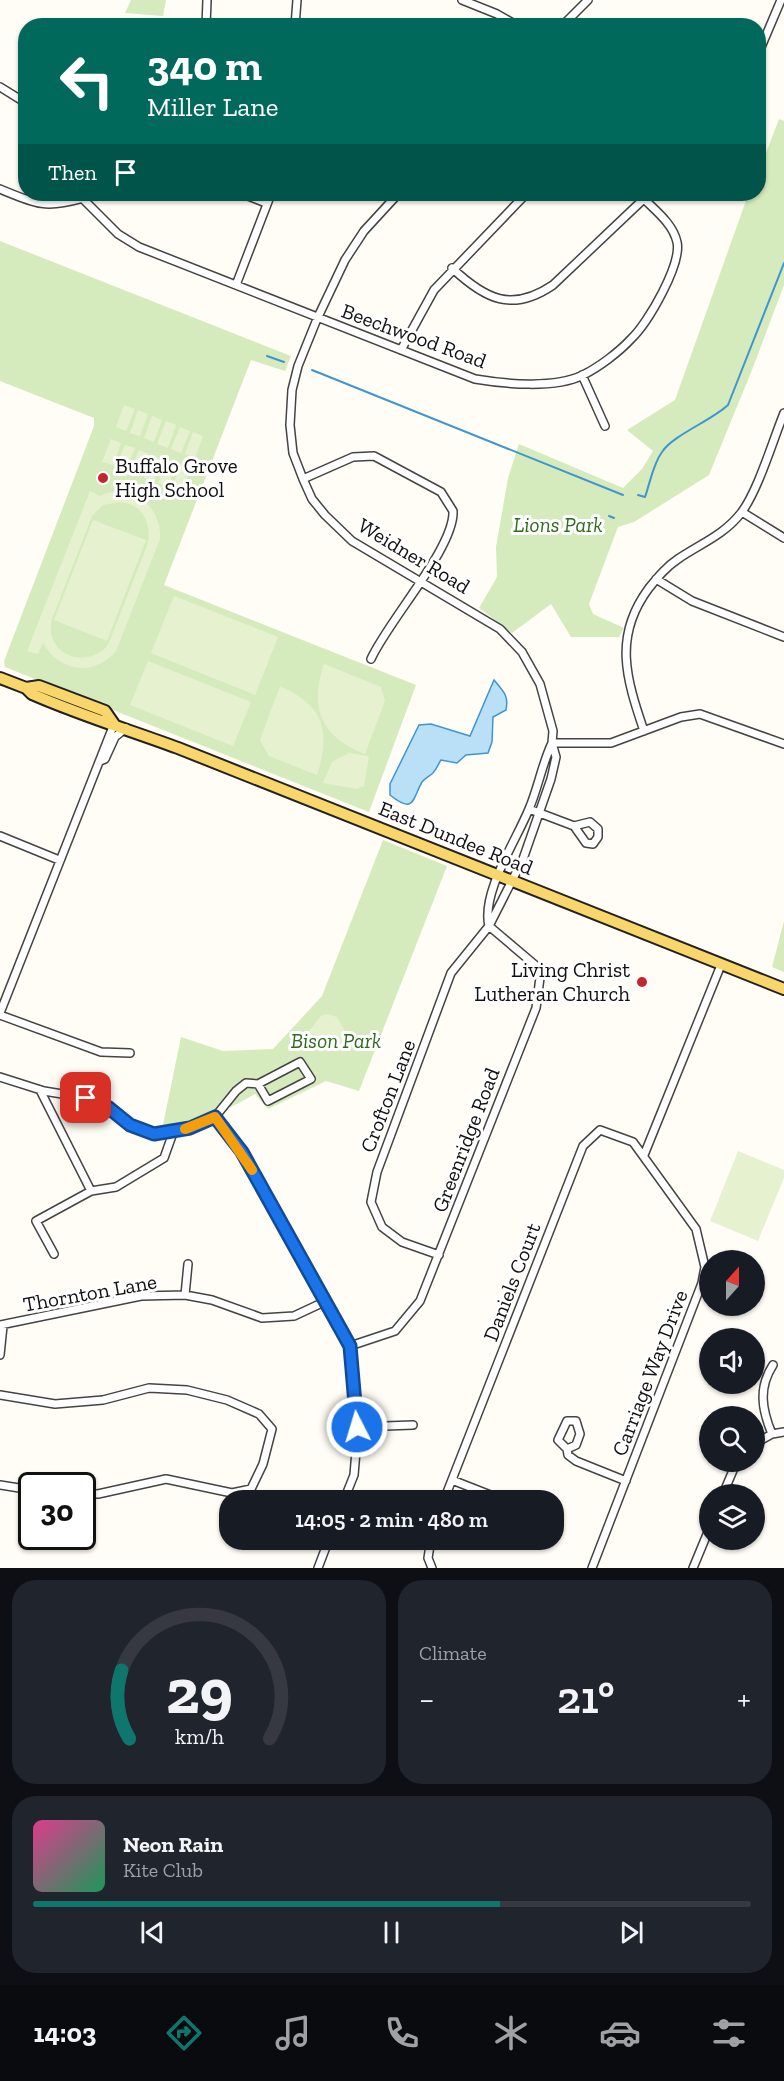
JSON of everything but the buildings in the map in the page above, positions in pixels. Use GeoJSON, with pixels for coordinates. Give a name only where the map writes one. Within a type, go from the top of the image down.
{"type":"FeatureCollection","features":[{"type":"Feature","properties":{"kind":"main road","name":"East Dundee Road"},"geometry":{"type":"LineString","coordinates":[[0,678],[26,688],[32,694],[59,706],[101,722],[126,728],[784,989]]}},
{"type":"Feature","properties":{"kind":"street"},"geometry":{"type":"LineString","coordinates":[[206,18],[207,0]]}},
{"type":"Feature","properties":{"kind":"street"},"geometry":{"type":"LineString","coordinates":[[296,18],[297,0]]}},
{"type":"Feature","properties":{"kind":"street"},"geometry":{"type":"LineString","coordinates":[[462,0],[505,18]]}},
{"type":"Feature","properties":{"kind":"street"},"geometry":{"type":"LineString","coordinates":[[570,18],[588,0]]}},
{"type":"Feature","properties":{"kind":"street"},"geometry":{"type":"LineString","coordinates":[[766,35],[781,0]]}},
{"type":"Feature","properties":{"kind":"street"},"geometry":{"type":"LineString","coordinates":[[0,87],[18,98]]}},
{"type":"Feature","properties":{"kind":"street"},"geometry":{"type":"LineString","coordinates":[[0,189],[18,197]]}},
{"type":"Feature","properties":{"kind":"street"},"geometry":{"type":"LineString","coordinates":[[28,201],[56,205],[66,201]]}},
{"type":"Feature","properties":{"kind":"street","name":"Beechwood Road"},"geometry":{"type":"LineString","coordinates":[[84,201],[118,234],[139,248],[475,379],[506,384],[539,384],[582,375],[631,339],[645,322],[670,275],[678,251],[677,239],[671,227],[651,201]]}},
{"type":"Feature","properties":{"kind":"street"},"geometry":{"type":"LineString","coordinates":[[236,285],[266,203],[261,201]]}},
{"type":"Feature","properties":{"kind":"street","name":"Weidner Road"},"geometry":{"type":"LineString","coordinates":[[392,201],[364,231],[352,250],[317,319],[298,366],[290,408],[293,453],[312,498],[325,515],[352,541],[492,623],[522,652],[532,667],[544,694],[553,730],[552,743],[529,809],[498,876]]}},
{"type":"Feature","properties":{"kind":"street"},"geometry":{"type":"LineString","coordinates":[[401,350],[422,309],[452,268],[519,201]]}},
{"type":"Feature","properties":{"kind":"street"},"geometry":{"type":"LineString","coordinates":[[452,268],[483,293],[499,299],[517,301],[537,296],[553,285],[642,201]]}},
{"type":"Feature","properties":{"kind":"street"},"geometry":{"type":"LineString","coordinates":[[582,375],[604,426]]}},
{"type":"Feature","properties":{"kind":"street"},"geometry":{"type":"LineString","coordinates":[[644,730],[634,701],[625,643],[634,612],[656,579],[674,562],[723,531],[742,512],[780,433],[784,413]]}},
{"type":"Feature","properties":{"kind":"street"},"geometry":{"type":"LineString","coordinates":[[303,479],[353,458],[375,456],[446,496],[453,511],[452,524],[422,580],[392,621],[371,659]]}},
{"type":"Feature","properties":{"kind":"street"},"geometry":{"type":"LineString","coordinates":[[742,512],[784,538]]}},
{"type":"Feature","properties":{"kind":"street"},"geometry":{"type":"LineString","coordinates":[[656,579],[692,601],[784,637]]}},
{"type":"Feature","properties":{"kind":"street"},"geometry":{"type":"LineString","coordinates":[[552,743],[611,742],[681,717],[700,714],[784,744]]}},
{"type":"Feature","properties":{"kind":"street"},"geometry":{"type":"LineString","coordinates":[[114,724],[0,1014],[101,1052],[129,1053]]}},
{"type":"Feature","properties":{"kind":"street"},"geometry":{"type":"LineString","coordinates":[[100,761],[105,759],[115,737],[126,728]]}},
{"type":"Feature","properties":{"kind":"street","name":"Weidner Road"},"geometry":{"type":"LineString","coordinates":[[510,880],[520,867],[540,814],[556,758],[552,743]]}},
{"type":"Feature","properties":{"kind":"street"},"geometry":{"type":"LineString","coordinates":[[529,809],[574,826]]}},
{"type":"Feature","properties":{"kind":"street"},"geometry":{"type":"LineString","coordinates":[[0,836],[59,860]]}},
{"type":"Feature","properties":{"kind":"street"},"geometry":{"type":"LineString","coordinates":[[489,926],[486,915],[498,876]]}},
{"type":"Feature","properties":{"kind":"street","name":"Crofton Lane"},"geometry":{"type":"LineString","coordinates":[[439,1255],[402,1242],[382,1227],[371,1202],[377,1172],[451,973],[496,918],[510,880]]}},
{"type":"Feature","properties":{"kind":"street","name":"Greenridge Road"},"geometry":{"type":"LineString","coordinates":[[350,1346],[395,1331],[420,1301],[536,1008],[541,970],[489,926]]}},
{"type":"Feature","properties":{"kind":"street"},"geometry":{"type":"LineString","coordinates":[[644,1155],[721,964]]}},
{"type":"Feature","properties":{"kind":"street"},"geometry":{"type":"LineString","coordinates":[[0,1077],[40,1090],[86,1098],[109,1108],[130,1125],[154,1134],[190,1128],[215,1117],[236,1091],[246,1083],[258,1084],[300,1062],[311,1079],[268,1101],[258,1084]]}},
{"type":"Feature","properties":{"kind":"street"},"geometry":{"type":"LineString","coordinates":[[40,1090],[91,1191]]}},
{"type":"Feature","properties":{"kind":"street"},"geometry":{"type":"LineString","coordinates":[[215,1117],[242,1152],[350,1346],[357,1427],[354,1475],[348,1490]]}},
{"type":"Feature","properties":{"kind":"street"},"geometry":{"type":"LineString","coordinates":[[54,1254],[36,1221],[91,1191],[116,1187],[164,1158],[174,1130]]}},
{"type":"Feature","properties":{"kind":"street","name":"Daniels Court"},"geometry":{"type":"LineString","coordinates":[[448,1490],[583,1146],[600,1130],[633,1142],[644,1155]]}},
{"type":"Feature","properties":{"kind":"street","name":"Carriage Way Drive"},"geometry":{"type":"LineString","coordinates":[[592,1568],[702,1283],[705,1267],[696,1229],[644,1155]]}},
{"type":"Feature","properties":{"kind":"street","name":"Thornton Lane"},"geometry":{"type":"LineString","coordinates":[[185,1295],[188,1264]]}},
{"type":"Feature","properties":{"kind":"street","name":"Thornton Lane"},"geometry":{"type":"LineString","coordinates":[[2,1326],[141,1296],[185,1295],[212,1300],[262,1318],[294,1316],[324,1302]]}},
{"type":"Feature","properties":{"kind":"street"},"geometry":{"type":"LineString","coordinates":[[0,1355],[2,1326]]}},
{"type":"Feature","properties":{"kind":"street"},"geometry":{"type":"LineString","coordinates":[[772,1365],[763,1385],[762,1398],[772,1434]]}},
{"type":"Feature","properties":{"kind":"street"},"geometry":{"type":"LineString","coordinates":[[0,1395],[55,1404],[103,1400],[149,1388],[187,1390],[227,1400],[260,1414],[272,1429],[263,1464],[251,1489],[232,1493],[166,1479],[96,1494]]}},
{"type":"Feature","properties":{"kind":"street"},"geometry":{"type":"LineString","coordinates":[[357,1427],[413,1425]]}},
{"type":"Feature","properties":{"kind":"street"},"geometry":{"type":"LineString","coordinates":[[765,1438],[784,1432]]}},
{"type":"Feature","properties":{"kind":"street"},"geometry":{"type":"LineString","coordinates":[[567,1449],[568,1455],[576,1461],[626,1481]]}},
{"type":"Feature","properties":{"kind":"street"},"geometry":{"type":"LineString","coordinates":[[452,1480],[478,1490]]}},
{"type":"Feature","properties":{"kind":"street"},"geometry":{"type":"LineString","coordinates":[[0,1485],[18,1488]]}},
{"type":"Feature","properties":{"kind":"street"},"geometry":{"type":"LineString","coordinates":[[318,1568],[325,1550]]}},
{"type":"Feature","properties":{"kind":"street"},"geometry":{"type":"LineString","coordinates":[[429,1550],[428,1558],[432,1568]]}},
{"type":"Feature","properties":{"kind":"street"},"geometry":{"type":"LineString","coordinates":[[693,1568],[700,1550]]}},
{"type":"Feature","properties":{"kind":"green space"},"geometry":{"type":"Polygon","coordinates":[[[131,0],[166,0],[163,16],[125,13],[131,0]]]}},
{"type":"Feature","properties":{"kind":"green space","name":"Lions Park"},"geometry":{"type":"Polygon","coordinates":[[[779,119],[784,121],[784,285],[709,475],[634,522],[618,527],[589,604],[593,614],[624,628],[619,637],[571,637],[551,604],[512,633],[479,608],[497,577],[496,547],[508,478],[519,444],[623,488],[642,469],[653,451],[627,430],[675,400],[746,201],[766,201],[766,153],[779,119]]]}},
{"type":"Feature","properties":{"kind":"green space","name":"Buffalo Grove High School"},"geometry":{"type":"Polygon","coordinates":[[[0,241],[291,356],[285,371],[251,360],[164,585],[416,685],[369,812],[5,667],[4,661],[94,426],[94,418],[0,381],[0,241]]]}},
{"type":"Feature","properties":{"kind":"green space"},"geometry":{"type":"Polygon","coordinates":[[[124,405],[135,409],[126,431],[116,427],[124,405]]]}},
{"type":"Feature","properties":{"kind":"green space"},"geometry":{"type":"Polygon","coordinates":[[[138,410],[148,414],[140,436],[130,433],[138,410]]]}},
{"type":"Feature","properties":{"kind":"green space"},"geometry":{"type":"Polygon","coordinates":[[[152,416],[162,420],[154,442],[144,438],[152,416]]]}},
{"type":"Feature","properties":{"kind":"green space"},"geometry":{"type":"Polygon","coordinates":[[[166,421],[176,425],[168,448],[157,444],[166,421]]]}},
{"type":"Feature","properties":{"kind":"green space"},"geometry":{"type":"Polygon","coordinates":[[[180,427],[190,431],[181,453],[171,449],[180,427]]]}},
{"type":"Feature","properties":{"kind":"green space"},"geometry":{"type":"Polygon","coordinates":[[[193,432],[203,436],[195,458],[185,454],[193,432]]]}},
{"type":"Feature","properties":{"kind":"green space"},"geometry":{"type":"Polygon","coordinates":[[[111,439],[121,443],[113,465],[102,462],[111,439]]]}},
{"type":"Feature","properties":{"kind":"green space"},"geometry":{"type":"Polygon","coordinates":[[[125,445],[135,448],[126,471],[116,467],[125,445]]]}},
{"type":"Feature","properties":{"kind":"green space"},"geometry":{"type":"Polygon","coordinates":[[[139,450],[149,454],[140,476],[130,473],[139,450]]]}},
{"type":"Feature","properties":{"kind":"green space"},"geometry":{"type":"Polygon","coordinates":[[[153,456],[163,459],[154,482],[144,478],[153,456]]]}},
{"type":"Feature","properties":{"kind":"green space"},"geometry":{"type":"Polygon","coordinates":[[[166,461],[176,465],[168,487],[158,483],[166,461]]]}},
{"type":"Feature","properties":{"kind":"green space"},"geometry":{"type":"Polygon","coordinates":[[[180,466],[190,470],[182,492],[172,489],[180,466]]]}},
{"type":"Feature","properties":{"kind":"green space"},"geometry":{"type":"Polygon","coordinates":[[[90,491],[100,496],[112,492],[123,492],[133,494],[142,500],[156,516],[160,539],[116,651],[98,665],[77,668],[58,660],[43,643],[38,654],[27,651],[90,491]],[[127,503],[103,505],[92,516],[52,619],[51,631],[54,641],[68,655],[89,657],[99,653],[108,645],[147,546],[149,530],[144,516],[134,506],[127,503]]]}},
{"type":"Feature","properties":{"kind":"green space"},"geometry":{"type":"Polygon","coordinates":[[[93,520],[146,540],[107,641],[54,620],[93,520]]]}},
{"type":"Feature","properties":{"kind":"green space"},"geometry":{"type":"Polygon","coordinates":[[[174,596],[278,637],[255,695],[151,653],[174,596]]]}},
{"type":"Feature","properties":{"kind":"green space"},"geometry":{"type":"Polygon","coordinates":[[[148,661],[251,702],[233,746],[130,705],[148,661]]]}},
{"type":"Feature","properties":{"kind":"green space"},"geometry":{"type":"Polygon","coordinates":[[[324,664],[381,687],[385,701],[365,754],[338,739],[322,719],[318,694],[324,664]]]}},
{"type":"Feature","properties":{"kind":"green space"},"geometry":{"type":"Polygon","coordinates":[[[280,686],[306,702],[315,711],[320,721],[323,745],[317,775],[269,756],[260,740],[280,686]]]}},
{"type":"Feature","properties":{"kind":"green space"},"geometry":{"type":"Polygon","coordinates":[[[349,753],[369,756],[364,786],[357,789],[323,783],[332,762],[349,753]]]}},
{"type":"Feature","properties":{"kind":"green space","name":"Bison Park"},"geometry":{"type":"Polygon","coordinates":[[[383,840],[447,866],[359,1091],[326,1081],[268,1109],[255,1094],[211,1115],[188,1122],[163,1125],[181,1037],[223,1051],[273,1049],[322,996],[383,840]]]}},
{"type":"Feature","properties":{"kind":"green space"},"geometry":{"type":"Polygon","coordinates":[[[784,921],[784,972],[772,967],[784,921]]]}},
{"type":"Feature","properties":{"kind":"green space"},"geometry":{"type":"Polygon","coordinates":[[[326,1014],[337,1017],[346,1033],[341,1046],[328,1051],[310,1037],[309,1031],[321,1016],[326,1014]]]}},
{"type":"Feature","properties":{"kind":"green space"},"geometry":{"type":"Polygon","coordinates":[[[738,1151],[784,1170],[784,1178],[758,1241],[710,1221],[738,1151]]]}},
{"type":"Feature","properties":{"kind":"water"},"geometry":{"type":"Polygon","coordinates":[[[494,680],[504,694],[507,705],[506,710],[493,717],[492,742],[488,753],[466,755],[457,763],[441,760],[434,771],[422,782],[412,802],[408,804],[390,795],[390,784],[419,725],[431,724],[470,736],[494,680]]]}},
{"type":"Feature","properties":{"kind":"waterway"},"geometry":{"type":"LineString","coordinates":[[638,495],[645,497],[656,462],[667,446],[728,405],[784,263]]}},
{"type":"Feature","properties":{"kind":"waterway"},"geometry":{"type":"LineString","coordinates":[[267,356],[284,362]]}},
{"type":"Feature","properties":{"kind":"waterway"},"geometry":{"type":"LineString","coordinates":[[312,370],[623,495]]}},
{"type":"Feature","properties":{"kind":"waterway"},"geometry":{"type":"LineString","coordinates":[[609,516],[614,518]]}},
{"type":"Feature","properties":{"kind":"slow traffic"},"geometry":{"type":"LineString","coordinates":[[185,1129],[215,1117],[242,1152],[252,1170]]}},
{"type":"Feature","properties":{"kind":"place","name":"Buffalo Grove High School"},"geometry":{"type":"Point","coordinates":[103,478]}},
{"type":"Feature","properties":{"kind":"place","name":"Living Christ Lutheran Church"},"geometry":{"type":"Point","coordinates":[642,982]}},
{"type":"Feature","properties":{"kind":"route"},"geometry":{"type":"LineString","coordinates":[[86,1098],[109,1108],[130,1125],[154,1134],[190,1128],[215,1117],[242,1152],[350,1346],[357,1427]]}}]}
